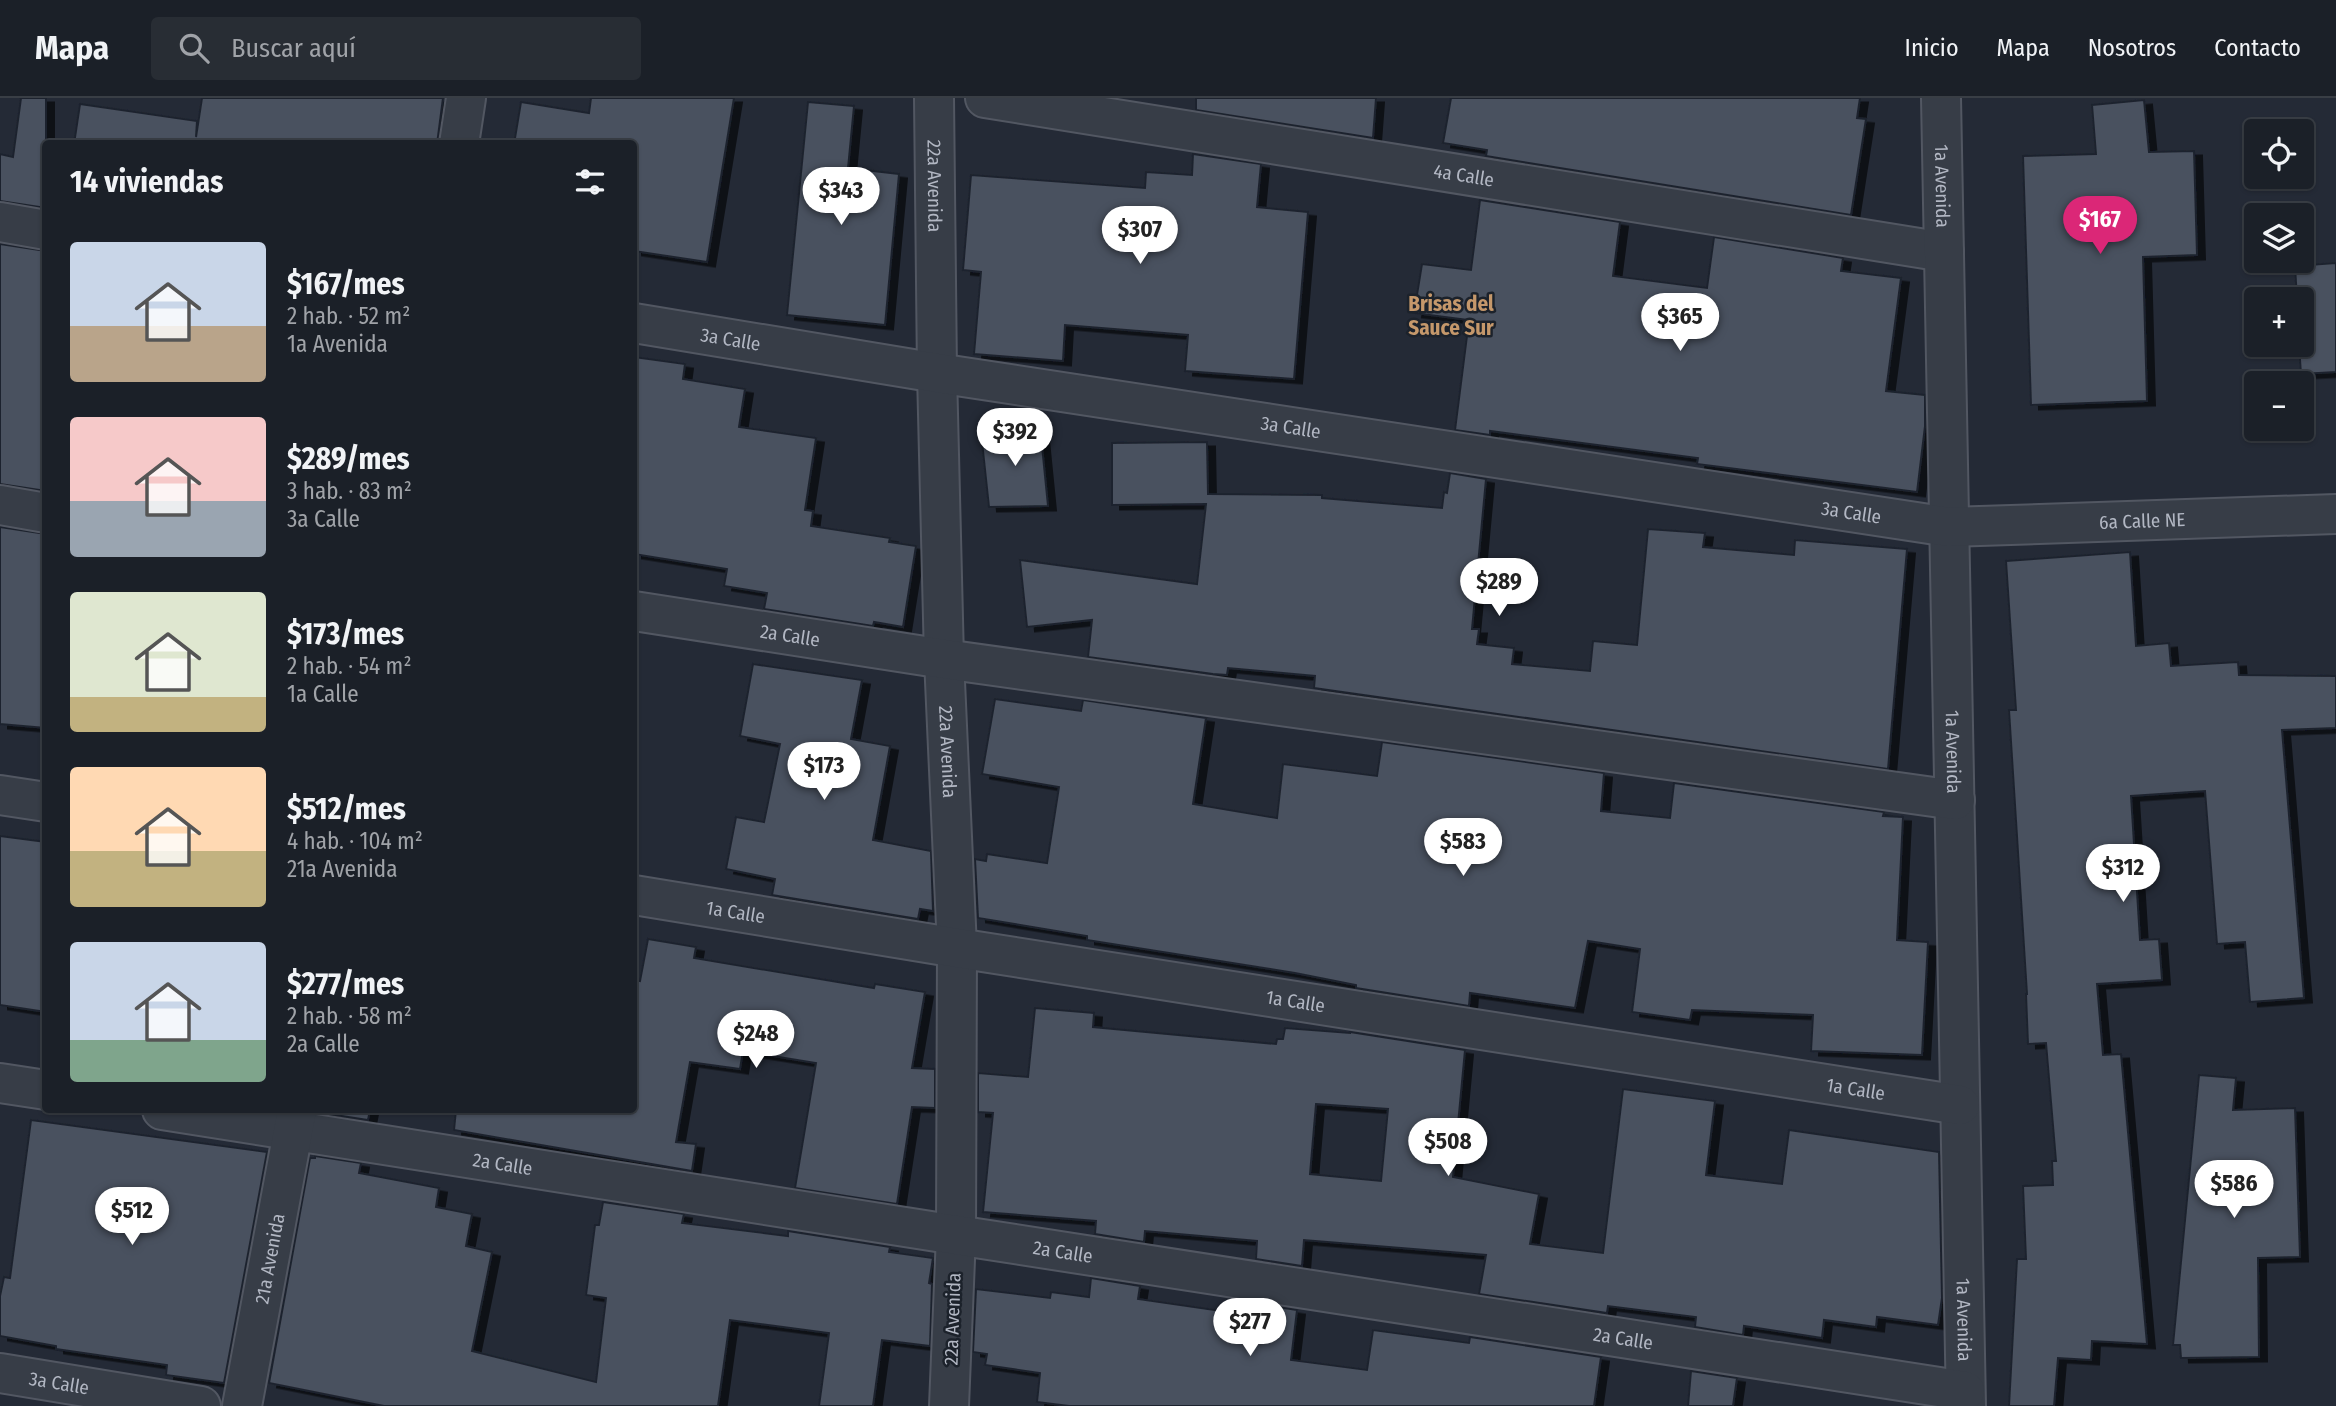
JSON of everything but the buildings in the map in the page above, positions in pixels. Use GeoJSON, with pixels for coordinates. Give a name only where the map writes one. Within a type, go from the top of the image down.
{"type":"FeatureCollection","features":[{"type":"Feature","properties":{"kind":"street"},"geometry":{"type":"LineString","coordinates":[[460,140],[466,98]]}},
{"type":"Feature","properties":{"kind":"street","name":"22a Avenida"},"geometry":{"type":"LineString","coordinates":[[933,98],[944,659],[957,948],[956,1235],[948,1406]]}},
{"type":"Feature","properties":{"kind":"street","name":"4a Calle"},"geometry":{"type":"LineString","coordinates":[[985,98],[1944,252]]}},
{"type":"Feature","properties":{"kind":"street","name":"1a Avenida"},"geometry":{"type":"LineString","coordinates":[[1941,98],[1965,1398]]}},
{"type":"Feature","properties":{"kind":"street"},"geometry":{"type":"LineString","coordinates":[[0,222],[42,229]]}},
{"type":"Feature","properties":{"kind":"street","name":"3a Calle"},"geometry":{"type":"LineString","coordinates":[[637,323],[937,373],[1949,527]]}},
{"type":"Feature","properties":{"kind":"street"},"geometry":{"type":"LineString","coordinates":[[0,505],[42,512]]}},
{"type":"Feature","properties":{"kind":"street","name":"6a Calle NE"},"geometry":{"type":"LineString","coordinates":[[1949,527],[2336,514]]}},
{"type":"Feature","properties":{"kind":"street","name":"2a Calle"},"geometry":{"type":"LineString","coordinates":[[637,611],[944,659],[1955,800]]}},
{"type":"Feature","properties":{"kind":"street"},"geometry":{"type":"LineString","coordinates":[[0,795],[42,801]]}},
{"type":"Feature","properties":{"kind":"street","name":"1a Calle"},"geometry":{"type":"LineString","coordinates":[[637,895],[1960,1105]]}},
{"type":"Feature","properties":{"kind":"street"},"geometry":{"type":"LineString","coordinates":[[0,1083],[42,1089]]}},
{"type":"Feature","properties":{"kind":"street","name":"2a Calle"},"geometry":{"type":"LineString","coordinates":[[202,1113],[296,1120],[956,1235],[1965,1398]]}},
{"type":"Feature","properties":{"kind":"street","name":"21a Avenida"},"geometry":{"type":"LineString","coordinates":[[242,1406],[296,1120]]}},
{"type":"Feature","properties":{"kind":"street","name":"3a Calle"},"geometry":{"type":"LineString","coordinates":[[0,1373],[201,1406]]}},
{"type":"Feature","properties":{"kind":"district","name":"Brisas del Sauce Sur"},"geometry":{"type":"Point","coordinates":[1451,316]}}]}
